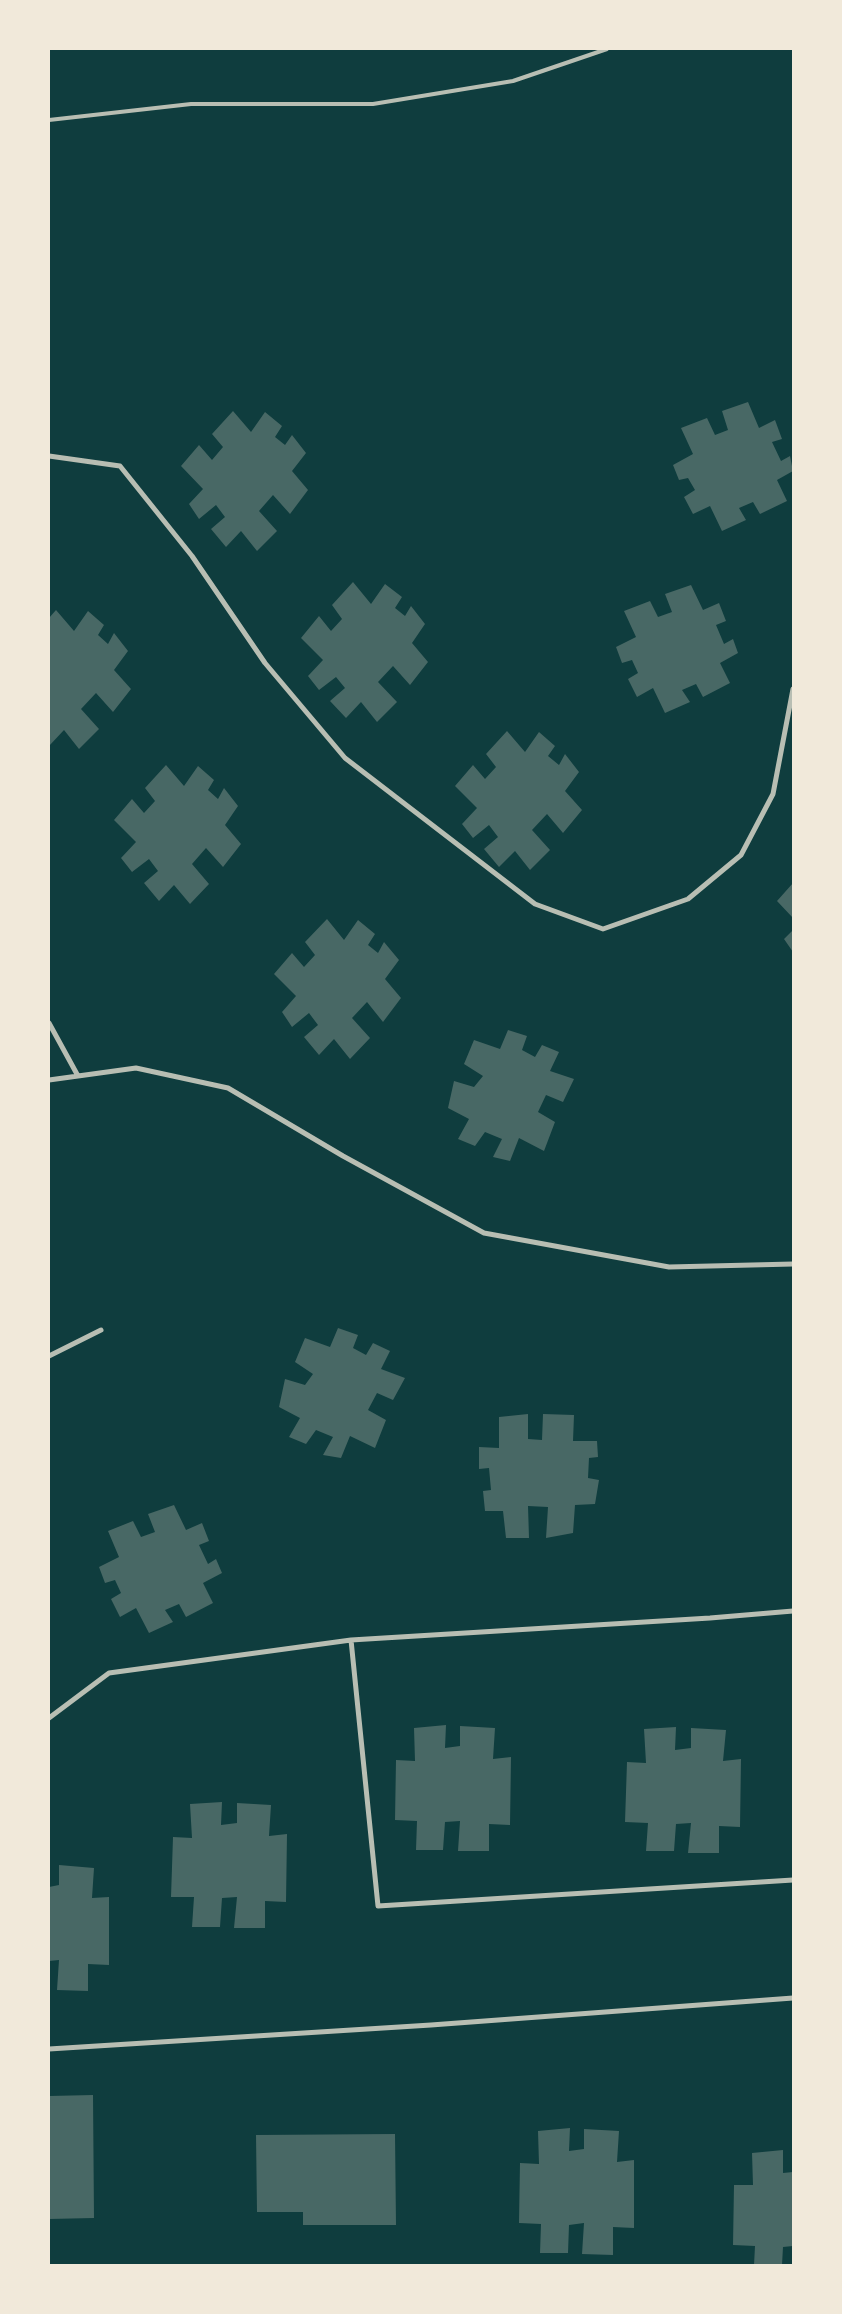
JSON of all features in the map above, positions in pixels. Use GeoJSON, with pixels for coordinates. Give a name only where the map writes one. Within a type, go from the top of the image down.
{"type":"FeatureCollection","features":[{"type":"Feature","properties":{"kind":"street"},"geometry":{"type":"LineString","coordinates":[[49,456],[120,466],[192,556],[265,663],[345,758],[535,904],[604,929],[688,899],[741,854],[773,794],[793,689]]}},
{"type":"Feature","properties":{"kind":"street"},"geometry":{"type":"LineString","coordinates":[[49,1023],[78,1076]]}},
{"type":"Feature","properties":{"kind":"street"},"geometry":{"type":"LineString","coordinates":[[49,1080],[136,1068],[228,1088],[344,1156],[484,1233],[669,1267],[793,1264]]}},
{"type":"Feature","properties":{"kind":"street"},"geometry":{"type":"LineString","coordinates":[[49,1356],[101,1330]]}},
{"type":"Feature","properties":{"kind":"street"},"geometry":{"type":"LineString","coordinates":[[49,1718],[108,1672],[351,1640],[710,1618],[793,1611]]}},
{"type":"Feature","properties":{"kind":"street"},"geometry":{"type":"LineString","coordinates":[[351,1640],[378,1906],[793,1880]]}},
{"type":"Feature","properties":{"kind":"street"},"geometry":{"type":"LineString","coordinates":[[49,2049],[431,2026],[793,1998]]}},
{"type":"Feature","properties":{"kind":"lane"},"geometry":{"type":"LineString","coordinates":[[49,120],[191,104],[373,104],[514,81],[607,49]]}},
{"type":"Feature","properties":{"kind":"building"},"geometry":{"type":"Polygon","coordinates":[[[748,402],[759,428],[775,420],[782,439],[772,442],[781,461],[790,456],[793,471],[777,480],[787,501],[760,514],[753,502],[739,508],[746,520],[722,531],[710,506],[693,514],[684,497],[695,490],[688,478],[679,480],[673,465],[693,454],[681,428],[707,418],[715,435],[728,430],[722,411],[748,402]]]}},
{"type":"Feature","properties":{"kind":"building"},"geometry":{"type":"Polygon","coordinates":[[[233,411],[251,432],[265,412],[282,426],[275,437],[285,445],[292,435],[306,453],[292,471],[308,490],[290,514],[273,495],[259,511],[277,531],[257,551],[241,531],[226,547],[211,529],[225,517],[216,505],[199,519],[189,504],[203,489],[181,466],[199,445],[212,460],[223,447],[212,434],[233,411]]]}},
{"type":"Feature","properties":{"kind":"building"},"geometry":{"type":"Polygon","coordinates":[[[353,582],[371,604],[385,584],[402,597],[395,608],[405,616],[411,606],[425,624],[412,643],[428,662],[410,685],[393,666],[378,682],[397,702],[377,722],[361,702],[346,718],[330,701],[345,688],[336,677],[319,690],[308,676],[323,660],[301,638],[319,616],[331,631],[342,619],[332,605],[353,582]]]}},
{"type":"Feature","properties":{"kind":"building"},"geometry":{"type":"Polygon","coordinates":[[[691,585],[703,610],[719,603],[726,621],[716,625],[724,644],[733,639],[738,653],[720,663],[730,683],[703,697],[696,684],[682,690],[690,702],[665,713],[653,688],[637,697],[628,679],[638,673],[632,660],[622,663],[616,647],[636,637],[624,611],[650,601],[658,617],[672,612],[665,594],[691,585]]]}},
{"type":"Feature","properties":{"kind":"building"},"geometry":{"type":"Polygon","coordinates":[[[56,610],[74,631],[88,611],[104,625],[98,635],[108,644],[114,633],[128,651],[114,670],[131,689],[113,712],[96,693],[81,709],[99,729],[79,749],[64,730],[49,746],[49,618],[56,610]]]}},
{"type":"Feature","properties":{"kind":"building"},"geometry":{"type":"Polygon","coordinates":[[[507,731],[525,752],[539,732],[555,746],[548,756],[559,765],[565,754],[579,772],[565,791],[582,810],[563,833],[547,814],[532,830],[550,850],[530,870],[515,851],[499,867],[484,849],[498,837],[489,825],[473,838],[462,824],[477,808],[455,786],[473,765],[485,779],[496,767],[486,754],[507,731]]]}},
{"type":"Feature","properties":{"kind":"building"},"geometry":{"type":"Polygon","coordinates":[[[166,765],[184,786],[198,766],[214,780],[208,790],[218,799],[224,788],[238,806],[225,825],[241,844],[223,867],[206,848],[192,864],[209,884],[190,904],[174,885],[159,901],[144,883],[158,871],[149,859],[132,872],[121,858],[136,842],[114,820],[132,799],[144,813],[155,801],[145,788],[166,765]]]}},
{"type":"Feature","properties":{"kind":"building"},"geometry":{"type":"Polygon","coordinates":[[[793,883],[793,918],[777,901],[793,883]]]}},
{"type":"Feature","properties":{"kind":"building"},"geometry":{"type":"Polygon","coordinates":[[[327,919],[344,940],[358,920],[375,934],[368,945],[378,953],[384,942],[399,960],[385,979],[401,998],[383,1022],[367,1002],[352,1018],[370,1038],[350,1059],[334,1039],[319,1055],[304,1037],[318,1025],[309,1013],[292,1027],[282,1012],[296,996],[274,974],[292,953],[304,967],[315,955],[305,942],[327,919]]]}},
{"type":"Feature","properties":{"kind":"building"},"geometry":{"type":"Polygon","coordinates":[[[793,930],[793,952],[784,939],[793,930]]]}},
{"type":"Feature","properties":{"kind":"building"},"geometry":{"type":"Polygon","coordinates":[[[508,1030],[527,1036],[522,1050],[535,1057],[542,1045],[559,1052],[550,1071],[574,1079],[563,1102],[546,1095],[538,1112],[555,1122],[544,1151],[519,1138],[510,1161],[493,1157],[502,1139],[485,1132],[475,1146],[458,1139],[469,1119],[448,1108],[454,1081],[474,1087],[483,1076],[464,1064],[474,1040],[500,1049],[508,1030]]]}},
{"type":"Feature","properties":{"kind":"building"},"geometry":{"type":"Polygon","coordinates":[[[338,1328],[358,1335],[353,1348],[366,1355],[373,1343],[390,1351],[381,1369],[405,1378],[393,1400],[377,1393],[368,1410],[386,1420],[375,1448],[350,1436],[341,1458],[323,1455],[333,1437],[316,1430],[306,1444],[289,1437],[300,1418],[279,1407],[285,1379],[305,1385],[313,1374],[295,1362],[305,1338],[330,1347],[338,1328]]]}},
{"type":"Feature","properties":{"kind":"building"},"geometry":{"type":"Polygon","coordinates":[[[528,1414],[528,1439],[542,1440],[543,1414],[574,1415],[573,1441],[597,1441],[598,1457],[589,1458],[588,1478],[599,1480],[595,1504],[575,1505],[573,1533],[546,1538],[548,1507],[528,1506],[529,1538],[506,1538],[503,1511],[485,1511],[483,1491],[491,1490],[489,1468],[479,1469],[479,1447],[499,1448],[499,1417],[528,1414]]]}},
{"type":"Feature","properties":{"kind":"building"},"geometry":{"type":"Polygon","coordinates":[[[174,1505],[186,1530],[202,1523],[209,1541],[199,1545],[208,1564],[216,1559],[222,1573],[203,1583],[213,1603],[186,1617],[179,1604],[165,1610],[173,1622],[149,1633],[136,1608],[120,1617],[111,1599],[121,1593],[115,1580],[105,1583],[99,1567],[119,1557],[108,1531],[133,1521],[141,1537],[155,1532],[148,1514],[174,1505]]]}},
{"type":"Feature","properties":{"kind":"building"},"geometry":{"type":"Polygon","coordinates":[[[446,1725],[445,1748],[460,1746],[460,1726],[495,1728],[493,1759],[511,1757],[510,1825],[489,1824],[489,1851],[458,1851],[460,1821],[445,1822],[443,1850],[416,1850],[417,1821],[395,1820],[396,1760],[415,1761],[414,1728],[446,1725]]]}},
{"type":"Feature","properties":{"kind":"building"},"geometry":{"type":"Polygon","coordinates":[[[676,1727],[675,1750],[691,1748],[691,1728],[726,1730],[723,1761],[741,1759],[740,1827],[719,1826],[719,1853],[688,1853],[691,1823],[676,1824],[674,1851],[646,1851],[648,1823],[625,1822],[627,1762],[646,1763],[644,1729],[676,1727]]]}},
{"type":"Feature","properties":{"kind":"building"},"geometry":{"type":"Polygon","coordinates":[[[222,1802],[221,1825],[237,1823],[237,1803],[271,1805],[269,1836],[287,1834],[286,1902],[265,1901],[265,1928],[234,1928],[237,1897],[222,1898],[220,1927],[192,1927],[194,1897],[171,1897],[173,1837],[192,1838],[190,1804],[222,1802]]]}},
{"type":"Feature","properties":{"kind":"building"},"geometry":{"type":"Polygon","coordinates":[[[59,1865],[94,1868],[92,1898],[109,1897],[109,1965],[88,1964],[88,1991],[57,1990],[59,1960],[49,1961],[49,1887],[59,1885],[59,1865]]]}},
{"type":"Feature","properties":{"kind":"building"},"geometry":{"type":"Polygon","coordinates":[[[93,2095],[94,2218],[49,2219],[49,2096],[93,2095]]]}},
{"type":"Feature","properties":{"kind":"building"},"geometry":{"type":"Polygon","coordinates":[[[570,2128],[569,2151],[584,2149],[584,2129],[619,2131],[617,2162],[634,2160],[634,2228],[613,2227],[613,2255],[582,2254],[584,2223],[569,2225],[568,2253],[540,2253],[541,2224],[519,2223],[520,2163],[539,2164],[538,2131],[570,2128]]]}},
{"type":"Feature","properties":{"kind":"building"},"geometry":{"type":"Polygon","coordinates":[[[395,2134],[396,2225],[303,2225],[303,2212],[257,2212],[256,2135],[395,2134]]]}},
{"type":"Feature","properties":{"kind":"building"},"geometry":{"type":"Polygon","coordinates":[[[783,2150],[783,2173],[793,2172],[793,2246],[783,2247],[782,2265],[754,2265],[755,2246],[733,2245],[734,2185],[753,2185],[752,2153],[783,2150]]]}}]}
